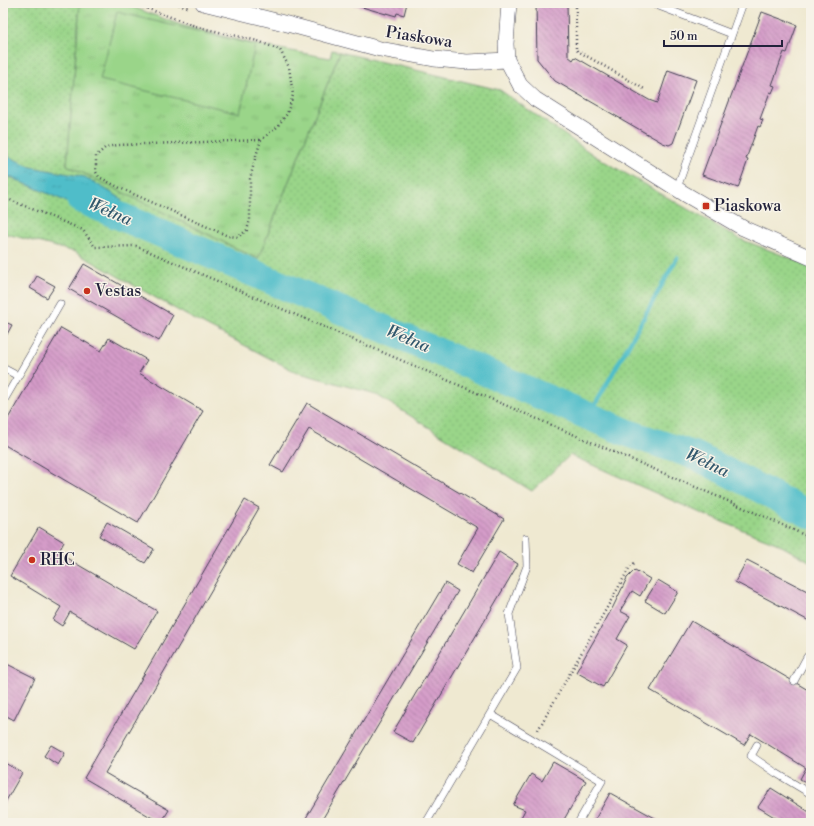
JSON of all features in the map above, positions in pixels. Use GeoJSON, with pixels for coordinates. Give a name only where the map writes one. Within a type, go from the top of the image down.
{"type":"FeatureCollection","features":[{"type":"Feature","properties":{"kind":"street","name":"Piaskowa"},"geometry":{"type":"LineString","coordinates":[[203,3],[380,49],[467,62],[507,60]]}},
{"type":"Feature","properties":{"kind":"street"},"geometry":{"type":"LineString","coordinates":[[509,3],[506,44],[507,60],[520,85],[535,99],[677,188],[684,194],[743,228],[811,258]]}},
{"type":"Feature","properties":{"kind":"lane"},"geometry":{"type":"LineString","coordinates":[[651,3],[732,34]]}},
{"type":"Feature","properties":{"kind":"lane"},"geometry":{"type":"LineString","coordinates":[[677,188],[743,3]]}},
{"type":"Feature","properties":{"kind":"lane"},"geometry":{"type":"LineString","coordinates":[[3,402],[60,304]]}},
{"type":"Feature","properties":{"kind":"lane"},"geometry":{"type":"LineString","coordinates":[[3,368],[18,376]]}},
{"type":"Feature","properties":{"kind":"lane"},"geometry":{"type":"LineString","coordinates":[[426,823],[517,668],[509,614],[528,566],[526,538]]}},
{"type":"Feature","properties":{"kind":"lane"},"geometry":{"type":"LineString","coordinates":[[794,681],[807,657],[811,660]]}},
{"type":"Feature","properties":{"kind":"lane"},"geometry":{"type":"LineString","coordinates":[[490,714],[602,781],[578,823]]}},
{"type":"Feature","properties":{"kind":"lane"},"geometry":{"type":"LineString","coordinates":[[757,745],[751,756],[811,794]]}},
{"type":"Feature","properties":{"kind":"path"},"geometry":{"type":"LineString","coordinates":[[132,3],[198,27],[258,41],[280,50],[289,67],[292,95],[287,114],[276,128],[261,140],[254,159],[250,179],[250,220],[247,230],[238,237],[228,236],[122,189],[99,177],[96,172],[96,156],[106,147],[118,145],[261,140]]}},
{"type":"Feature","properties":{"kind":"path"},"geometry":{"type":"LineString","coordinates":[[146,8],[148,3]]}},
{"type":"Feature","properties":{"kind":"path"},"geometry":{"type":"LineString","coordinates":[[576,3],[576,50],[646,90]]}},
{"type":"Feature","properties":{"kind":"path"},"geometry":{"type":"LineString","coordinates":[[3,197],[83,230],[95,247],[136,246],[811,538]]}},
{"type":"Feature","properties":{"kind":"path"},"geometry":{"type":"LineString","coordinates":[[533,739],[631,565],[635,563]]}},
{"type":"Feature","properties":{"kind":"green space"},"geometry":{"type":"Polygon","coordinates":[[[3,3],[80,3],[67,165],[258,259],[340,52],[500,90],[595,156],[740,239],[811,266],[811,562],[776,543],[705,515],[570,455],[532,491],[375,394],[296,372],[186,315],[75,252],[3,233],[3,3]]]}},
{"type":"Feature","properties":{"kind":"green space"},"geometry":{"type":"Polygon","coordinates":[[[80,3],[122,3],[181,25],[258,45],[330,58],[332,50],[340,52],[258,259],[67,165],[80,3]]]}},
{"type":"Feature","properties":{"kind":"green space"},"geometry":{"type":"Polygon","coordinates":[[[117,12],[255,45],[240,113],[100,80],[117,12]]]}},
{"type":"Feature","properties":{"kind":"water"},"geometry":{"type":"Polygon","coordinates":[[[3,154],[31,167],[85,177],[122,199],[113,220],[74,205],[3,174],[3,154]]]}},
{"type":"Feature","properties":{"kind":"building"},"geometry":{"type":"Polygon","coordinates":[[[348,3],[407,3],[404,15],[397,13],[396,16],[348,3]]]}},
{"type":"Feature","properties":{"kind":"building"},"geometry":{"type":"Polygon","coordinates":[[[536,3],[567,3],[568,56],[573,60],[575,57],[649,100],[657,103],[668,70],[696,80],[673,143],[669,145],[663,143],[555,81],[537,59],[536,3]]]}},
{"type":"Feature","properties":{"kind":"building"},"geometry":{"type":"Polygon","coordinates":[[[762,12],[797,25],[787,53],[784,52],[772,85],[775,86],[772,93],[770,92],[760,119],[763,120],[760,127],[758,126],[746,159],[748,160],[738,188],[702,175],[762,12]]]}},
{"type":"Feature","properties":{"kind":"building"},"geometry":{"type":"Polygon","coordinates":[[[84,264],[173,315],[159,341],[69,289],[84,264]]]}},
{"type":"Feature","properties":{"kind":"building"},"geometry":{"type":"Polygon","coordinates":[[[37,276],[55,286],[47,298],[30,288],[37,276]]]}},
{"type":"Feature","properties":{"kind":"building"},"geometry":{"type":"Polygon","coordinates":[[[3,321],[12,325],[3,342],[3,321]]]}},
{"type":"Feature","properties":{"kind":"building"},"geometry":{"type":"Polygon","coordinates":[[[61,328],[101,351],[109,338],[147,360],[139,373],[203,411],[138,523],[3,444],[3,427],[61,328]]]}},
{"type":"Feature","properties":{"kind":"building"},"geometry":{"type":"Polygon","coordinates":[[[307,403],[504,519],[472,573],[457,564],[478,528],[309,429],[283,472],[270,465],[307,403]]]}},
{"type":"Feature","properties":{"kind":"building"},"geometry":{"type":"Polygon","coordinates":[[[245,500],[259,508],[105,773],[169,810],[161,823],[84,778],[245,500]]]}},
{"type":"Feature","properties":{"kind":"building"},"geometry":{"type":"Polygon","coordinates":[[[107,522],[154,549],[145,563],[99,536],[107,522]]]}},
{"type":"Feature","properties":{"kind":"building"},"geometry":{"type":"Polygon","coordinates":[[[39,527],[64,542],[58,553],[157,611],[134,649],[70,612],[62,626],[53,620],[61,607],[10,576],[39,527]]]}},
{"type":"Feature","properties":{"kind":"building"},"geometry":{"type":"Polygon","coordinates":[[[499,552],[518,564],[413,743],[393,732],[499,552]]]}},
{"type":"Feature","properties":{"kind":"building"},"geometry":{"type":"Polygon","coordinates":[[[747,560],[811,593],[811,622],[735,582],[747,560]]]}},
{"type":"Feature","properties":{"kind":"building"},"geometry":{"type":"Polygon","coordinates":[[[635,570],[650,579],[640,596],[632,591],[620,611],[630,616],[617,639],[627,645],[603,687],[576,672],[613,607],[627,578],[635,570]]]}},
{"type":"Feature","properties":{"kind":"building"},"geometry":{"type":"Polygon","coordinates":[[[658,580],[678,592],[665,613],[645,601],[658,580]]]}},
{"type":"Feature","properties":{"kind":"building"},"geometry":{"type":"Polygon","coordinates":[[[445,583],[458,591],[320,823],[303,823],[445,583]]]}},
{"type":"Feature","properties":{"kind":"building"},"geometry":{"type":"Polygon","coordinates":[[[691,621],[808,690],[811,686],[811,785],[800,779],[806,768],[751,734],[744,745],[650,690],[691,621]]]}},
{"type":"Feature","properties":{"kind":"building"},"geometry":{"type":"Polygon","coordinates":[[[3,662],[35,678],[14,720],[3,714],[3,662]]]}},
{"type":"Feature","properties":{"kind":"building"},"geometry":{"type":"Polygon","coordinates":[[[51,745],[65,753],[58,765],[44,756],[51,745]]]}},
{"type":"Feature","properties":{"kind":"building"},"geometry":{"type":"Polygon","coordinates":[[[3,761],[22,773],[3,806],[3,761]]]}},
{"type":"Feature","properties":{"kind":"building"},"geometry":{"type":"Polygon","coordinates":[[[553,762],[586,781],[562,823],[518,823],[525,810],[513,805],[531,774],[542,781],[553,762]]]}},
{"type":"Feature","properties":{"kind":"building"},"geometry":{"type":"Polygon","coordinates":[[[771,788],[811,813],[811,823],[784,823],[758,807],[771,788]]]}},
{"type":"Feature","properties":{"kind":"building"},"geometry":{"type":"Polygon","coordinates":[[[610,793],[664,823],[593,823],[610,793]]]}},
{"type":"Feature","properties":{"kind":"waterway","name":"Wełna"},"geometry":{"type":"LineString","coordinates":[[80,199],[628,433],[696,456],[811,515]]}},
{"type":"Feature","properties":{"kind":"waterway"},"geometry":{"type":"LineString","coordinates":[[589,416],[677,258]]}},
{"type":"Feature","properties":{"kind":"place","name":"Piaskowa"},"geometry":{"type":"Point","coordinates":[706,206]}},
{"type":"Feature","properties":{"kind":"place","name":"Vestas"},"geometry":{"type":"Point","coordinates":[87,291]}},
{"type":"Feature","properties":{"kind":"place","name":"RHC"},"geometry":{"type":"Point","coordinates":[32,560]}}]}
